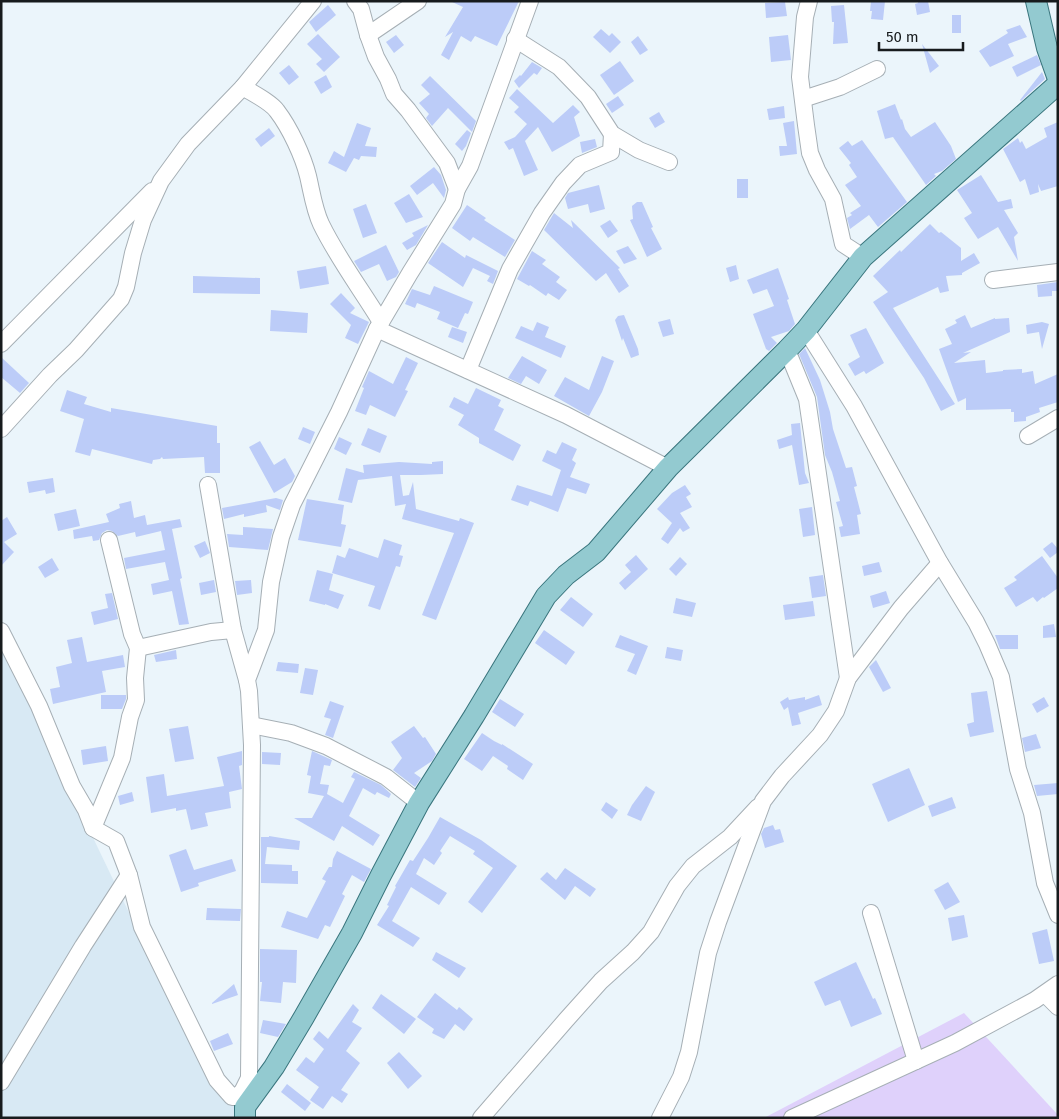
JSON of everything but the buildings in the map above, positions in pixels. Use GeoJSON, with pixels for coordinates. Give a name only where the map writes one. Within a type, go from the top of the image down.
{"type":"FeatureCollection","features":[{"type":"Feature","properties":{"kind":"main road"},"geometry":{"type":"LineString","coordinates":[[1036,1],[1047,48],[1058,79]]}},
{"type":"Feature","properties":{"kind":"main road"},"geometry":{"type":"LineString","coordinates":[[244,1106],[274,1067],[304,1017],[352,933],[419,804],[546,596],[566,575],[596,552],[668,468],[788,350],[863,257],[1058,84]]}},
{"type":"Feature","properties":{"kind":"street"},"geometry":{"type":"LineString","coordinates":[[1,344],[161,181],[188,144],[243,87],[313,1]]}},
{"type":"Feature","properties":{"kind":"street"},"geometry":{"type":"LineString","coordinates":[[355,1],[361,9],[376,57],[394,94],[447,163],[457,189]]}},
{"type":"Feature","properties":{"kind":"street"},"geometry":{"type":"LineString","coordinates":[[368,35],[418,1]]}},
{"type":"Feature","properties":{"kind":"street"},"geometry":{"type":"LineString","coordinates":[[247,680],[266,630],[271,582],[281,537],[292,505],[339,412],[379,326],[453,204],[457,189],[470,166],[530,1]]}},
{"type":"Feature","properties":{"kind":"street"},"geometry":{"type":"LineString","coordinates":[[809,1],[805,17],[800,78],[810,153],[817,170],[834,199],[843,244],[863,257]]}},
{"type":"Feature","properties":{"kind":"street"},"geometry":{"type":"LineString","coordinates":[[515,39],[559,67],[588,97],[612,134],[639,150],[669,162]]}},
{"type":"Feature","properties":{"kind":"street"},"geometry":{"type":"LineString","coordinates":[[803,98],[840,87],[877,69]]}},
{"type":"Feature","properties":{"kind":"street"},"geometry":{"type":"LineString","coordinates":[[243,87],[276,109],[296,143],[308,175],[312,201],[321,223],[342,263],[363,293],[379,326],[566,415],[668,468]]}},
{"type":"Feature","properties":{"kind":"street"},"geometry":{"type":"LineString","coordinates":[[468,370],[510,269],[542,213],[563,183],[580,165],[611,152],[612,134]]}},
{"type":"Feature","properties":{"kind":"street"},"geometry":{"type":"LineString","coordinates":[[1,429],[50,375],[76,350],[121,298],[126,287],[133,252],[143,220],[161,181]]}},
{"type":"Feature","properties":{"kind":"street"},"geometry":{"type":"LineString","coordinates":[[993,280],[1058,272]]}},
{"type":"Feature","properties":{"kind":"street"},"geometry":{"type":"LineString","coordinates":[[806,330],[854,406],[940,563],[976,622],[1001,677],[1018,769],[1032,813],[1045,883],[1058,915]]}},
{"type":"Feature","properties":{"kind":"street"},"geometry":{"type":"LineString","coordinates":[[788,350],[807,399],[848,678]]}},
{"type":"Feature","properties":{"kind":"street"},"geometry":{"type":"LineString","coordinates":[[1028,436],[1058,418]]}},
{"type":"Feature","properties":{"kind":"street"},"geometry":{"type":"LineString","coordinates":[[208,485],[233,630],[249,691],[251,725],[249,1078],[244,1106]]}},
{"type":"Feature","properties":{"kind":"street"},"geometry":{"type":"LineString","coordinates":[[93,828],[122,758],[130,717],[136,700],[135,678],[138,648],[132,634],[109,540]]}},
{"type":"Feature","properties":{"kind":"street"},"geometry":{"type":"LineString","coordinates":[[481,1118],[566,1020],[651,932],[677,886],[693,866],[730,837],[820,735],[836,710],[848,678],[901,608],[940,563]]}},
{"type":"Feature","properties":{"kind":"street"},"geometry":{"type":"LineString","coordinates":[[138,648],[211,632],[233,630]]}},
{"type":"Feature","properties":{"kind":"street"},"geometry":{"type":"LineString","coordinates":[[1,631],[39,706],[72,786],[83,804],[93,828],[116,841],[129,875],[142,927],[217,1080],[232,1097],[236,1097],[242,1092],[244,1106]]}},
{"type":"Feature","properties":{"kind":"street"},"geometry":{"type":"LineString","coordinates":[[251,725],[286,732],[326,746],[386,776],[419,804]]}},
{"type":"Feature","properties":{"kind":"street"},"geometry":{"type":"LineString","coordinates":[[660,1118],[680,1077],[689,1052],[708,953],[763,801]]}},
{"type":"Feature","properties":{"kind":"street"},"geometry":{"type":"LineString","coordinates":[[1,1082],[83,946],[129,875]]}},
{"type":"Feature","properties":{"kind":"street"},"geometry":{"type":"LineString","coordinates":[[871,913],[916,1061]]}},
{"type":"Feature","properties":{"kind":"street"},"geometry":{"type":"LineString","coordinates":[[792,1118],[955,1043],[1051,989],[1058,1007]]}},
{"type":"Feature","properties":{"kind":"shaded area"},"geometry":{"type":"Polygon","coordinates":[[[1,646],[169,996],[249,1118],[1,1118],[1,646]]]}},
{"type":"Feature","properties":{"kind":"shaded area"},"geometry":{"type":"Polygon","coordinates":[[[964,1013],[1058,1115],[1058,1118],[764,1118],[964,1013]]]}}]}
